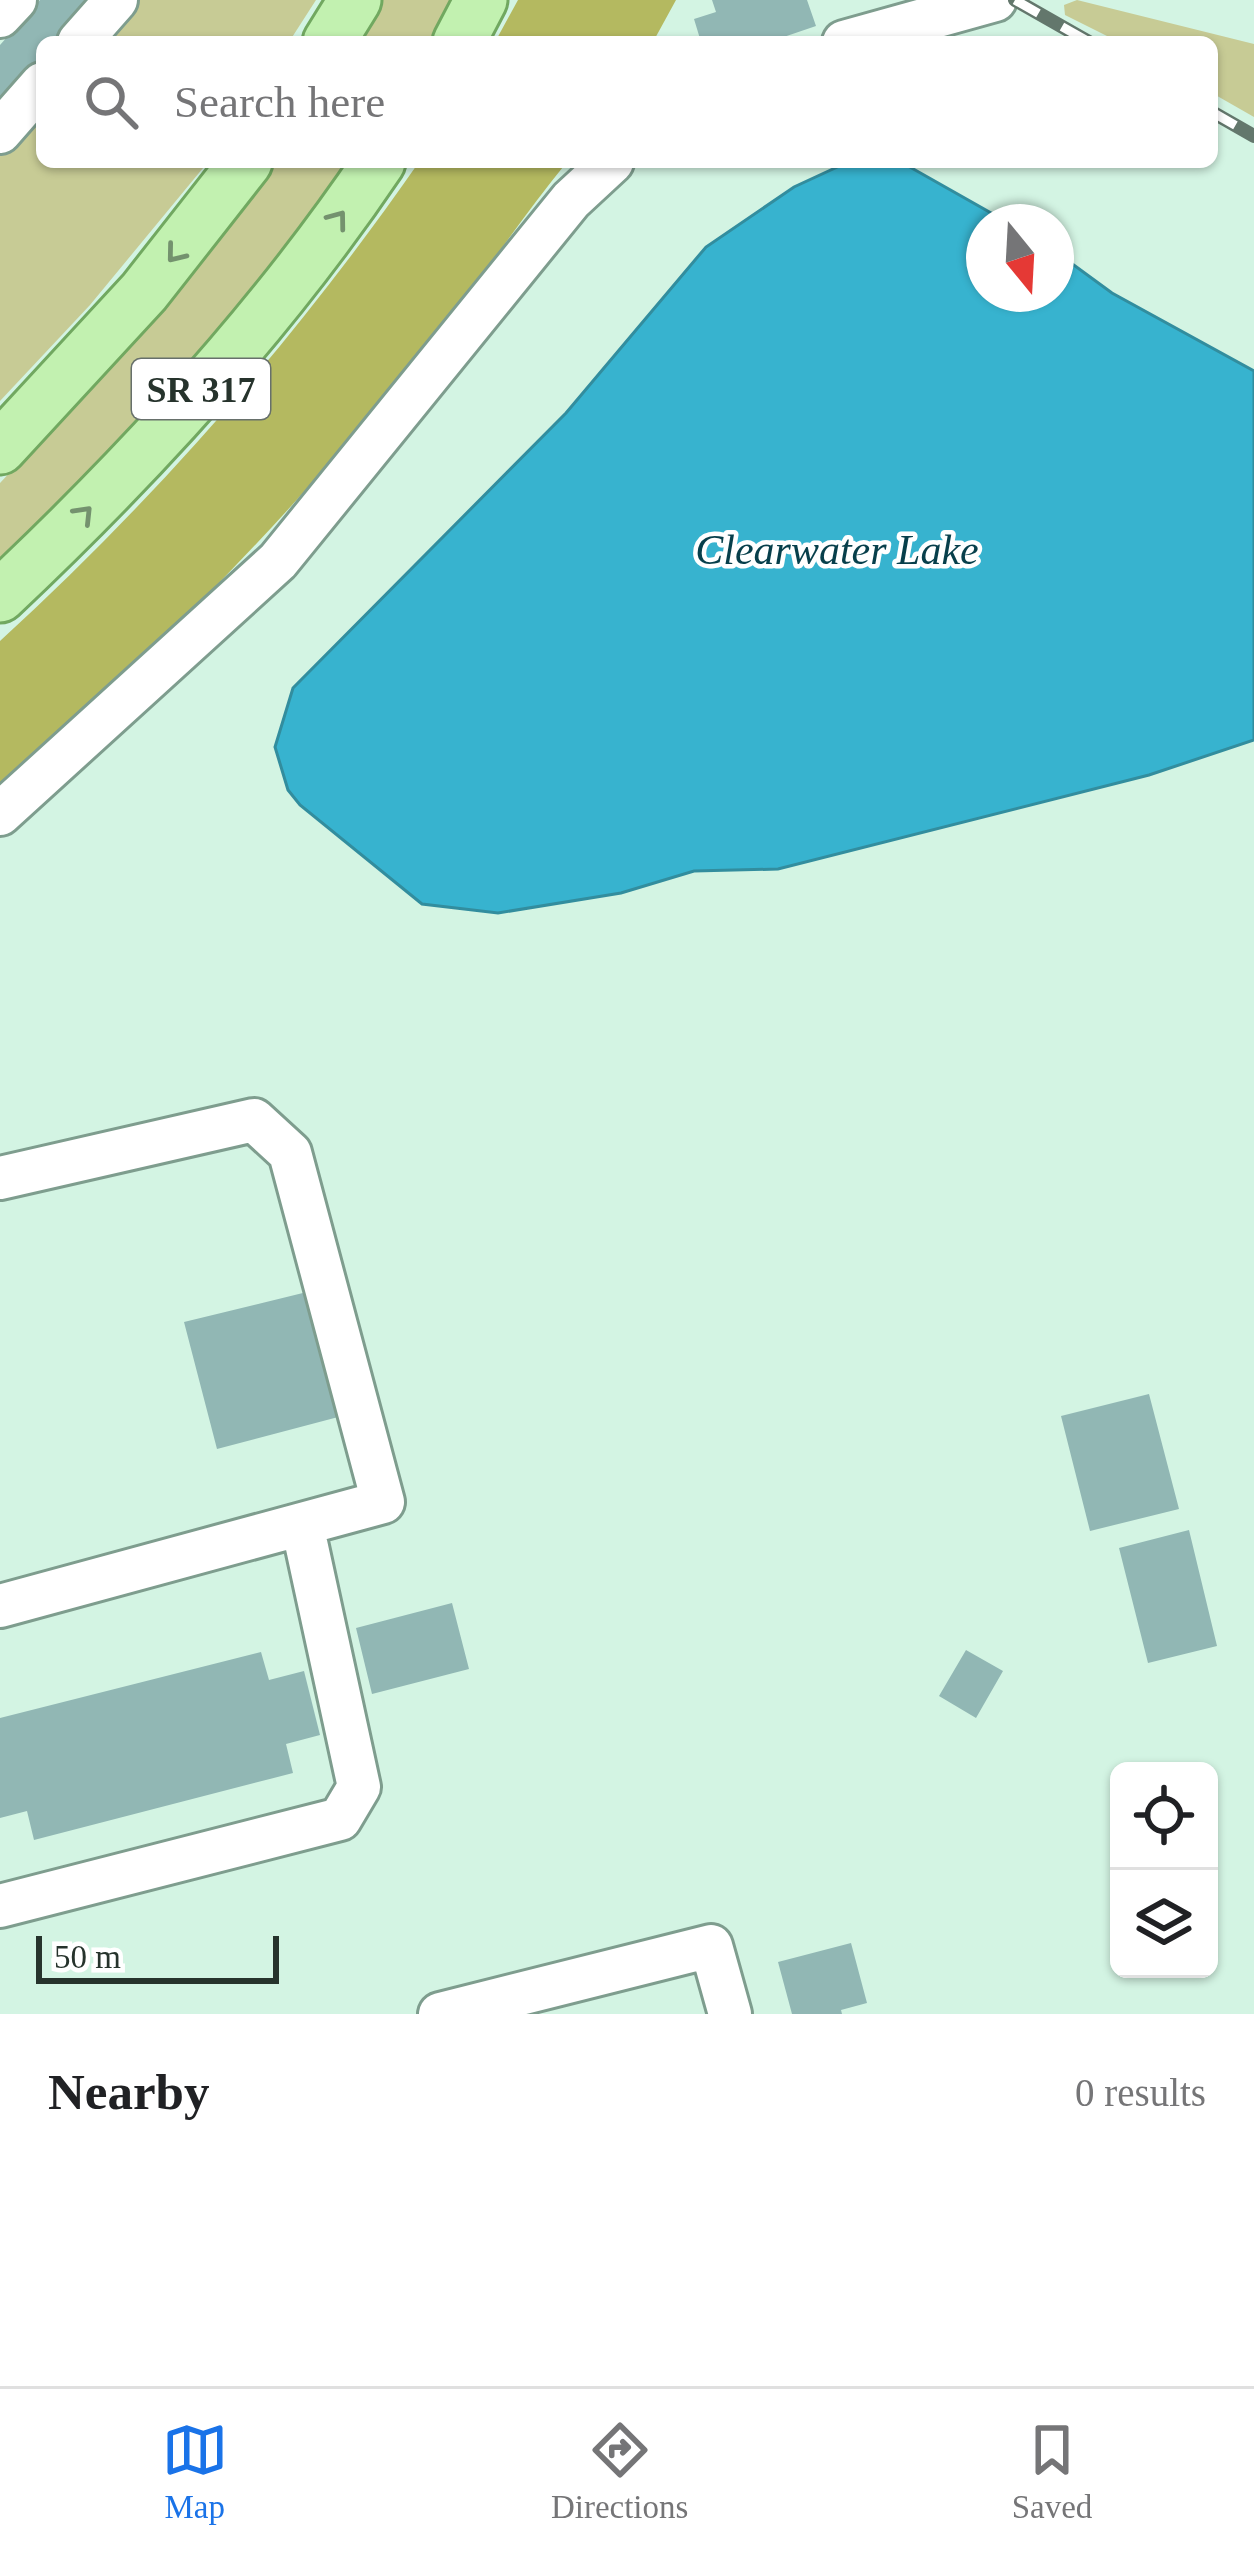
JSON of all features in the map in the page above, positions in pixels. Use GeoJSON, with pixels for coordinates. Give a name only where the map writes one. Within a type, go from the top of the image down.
{"type":"FeatureCollection","features":[{"type":"Feature","properties":{"kind":"main road"},"geometry":{"type":"LineString","coordinates":[[333,36],[355,0]]}},
{"type":"Feature","properties":{"kind":"main road"},"geometry":{"type":"LineString","coordinates":[[462,36],[481,0]]}},
{"type":"Feature","properties":{"kind":"main road","name":"SR 317"},"geometry":{"type":"LineString","coordinates":[[0,448],[144,292],[242,168]]}},
{"type":"Feature","properties":{"kind":"main road","name":"SR 317"},"geometry":{"type":"LineString","coordinates":[[0,596],[214,374],[374,168]]}},
{"type":"Feature","properties":{"kind":"lane"},"geometry":{"type":"LineString","coordinates":[[0,16],[14,0]]}},
{"type":"Feature","properties":{"kind":"lane"},"geometry":{"type":"LineString","coordinates":[[85,36],[116,0]]}},
{"type":"Feature","properties":{"kind":"lane"},"geometry":{"type":"LineString","coordinates":[[866,36],[995,0]]}},
{"type":"Feature","properties":{"kind":"lane"},"geometry":{"type":"LineString","coordinates":[[0,132],[36,91]]}},
{"type":"Feature","properties":{"kind":"lane"},"geometry":{"type":"LineString","coordinates":[[0,814],[278,561],[571,200],[606,168]]}},
{"type":"Feature","properties":{"kind":"lane"},"geometry":{"type":"LineString","coordinates":[[0,1178],[254,1120],[290,1153],[383,1502],[0,1606]]}},
{"type":"Feature","properties":{"kind":"lane"},"geometry":{"type":"LineString","coordinates":[[0,1906],[340,1819],[359,1787],[302,1524]]}},
{"type":"Feature","properties":{"kind":"lane"},"geometry":{"type":"LineString","coordinates":[[440,2014],[711,1946],[730,2014]]}},
{"type":"Feature","properties":{"kind":"green space"},"geometry":{"type":"Polygon","coordinates":[[[133,0],[316,0],[293,36],[100,36],[133,0]]]}},
{"type":"Feature","properties":{"kind":"green space"},"geometry":{"type":"Polygon","coordinates":[[[382,0],[455,0],[434,36],[361,36],[382,0]]]}},
{"type":"Feature","properties":{"kind":"green space"},"geometry":{"type":"Polygon","coordinates":[[[518,0],[676,0],[656,36],[498,36],[518,0]]]}},
{"type":"Feature","properties":{"kind":"green space"},"geometry":{"type":"Polygon","coordinates":[[[1077,0],[1254,44],[1254,117],[1218,96],[1218,36],[1107,36],[1065,15],[1064,5],[1077,0]]]}},
{"type":"Feature","properties":{"kind":"green space"},"geometry":{"type":"Polygon","coordinates":[[[36,110],[36,168],[203,168],[90,305],[0,401],[0,150],[36,110]]]}},
{"type":"Feature","properties":{"kind":"green space"},"geometry":{"type":"Polygon","coordinates":[[[271,168],[346,168],[213,343],[0,567],[0,483],[163,310],[271,168]]]}},
{"type":"Feature","properties":{"kind":"green space"},"geometry":{"type":"Polygon","coordinates":[[[415,168],[562,168],[430,344],[279,520],[115,685],[0,788],[0,641],[170,472],[274,353],[415,168]]]}},
{"type":"Feature","properties":{"kind":"water","name":"Clearwater Lake"},"geometry":{"type":"Polygon","coordinates":[[[835,168],[912,168],[975,204],[966,204],[966,312],[1074,312],[1074,265],[1112,293],[1254,371],[1254,740],[1149,775],[778,869],[694,871],[621,893],[498,913],[422,904],[300,805],[288,790],[275,747],[293,688],[566,413],[706,247],[794,187],[835,168]]]}},
{"type":"Feature","properties":{"kind":"building"},"geometry":{"type":"Polygon","coordinates":[[[40,0],[98,0],[66,36],[36,36],[36,71],[0,112],[0,45],[40,0]]]}},
{"type":"Feature","properties":{"kind":"building"},"geometry":{"type":"Polygon","coordinates":[[[712,0],[807,0],[816,26],[787,36],[699,36],[694,19],[716,12],[712,0]]]}},
{"type":"Feature","properties":{"kind":"building"},"geometry":{"type":"Polygon","coordinates":[[[311,1291],[342,1416],[217,1449],[184,1322],[311,1291]]]}},
{"type":"Feature","properties":{"kind":"building"},"geometry":{"type":"Polygon","coordinates":[[[1149,1394],[1179,1509],[1090,1531],[1061,1416],[1149,1394]]]}},
{"type":"Feature","properties":{"kind":"building"},"geometry":{"type":"Polygon","coordinates":[[[1189,1530],[1217,1646],[1148,1663],[1119,1548],[1189,1530]]]}},
{"type":"Feature","properties":{"kind":"building"},"geometry":{"type":"Polygon","coordinates":[[[452,1603],[469,1669],[372,1694],[356,1628],[452,1603]]]}},
{"type":"Feature","properties":{"kind":"building"},"geometry":{"type":"Polygon","coordinates":[[[966,1650],[1003,1671],[976,1718],[939,1696],[966,1650]]]}},
{"type":"Feature","properties":{"kind":"building"},"geometry":{"type":"Polygon","coordinates":[[[261,1652],[269,1680],[304,1671],[320,1735],[286,1744],[293,1773],[34,1840],[27,1811],[0,1818],[0,1718],[261,1652]]]}},
{"type":"Feature","properties":{"kind":"building"},"geometry":{"type":"Polygon","coordinates":[[[851,1943],[867,2003],[841,2010],[842,2014],[792,2014],[778,1962],[851,1943]]]}},
{"type":"Feature","properties":{"kind":"railway"},"geometry":{"type":"LineString","coordinates":[[1015,0],[1078,36]]}},
{"type":"Feature","properties":{"kind":"railway"},"geometry":{"type":"LineString","coordinates":[[1218,115],[1254,136]]}}]}
